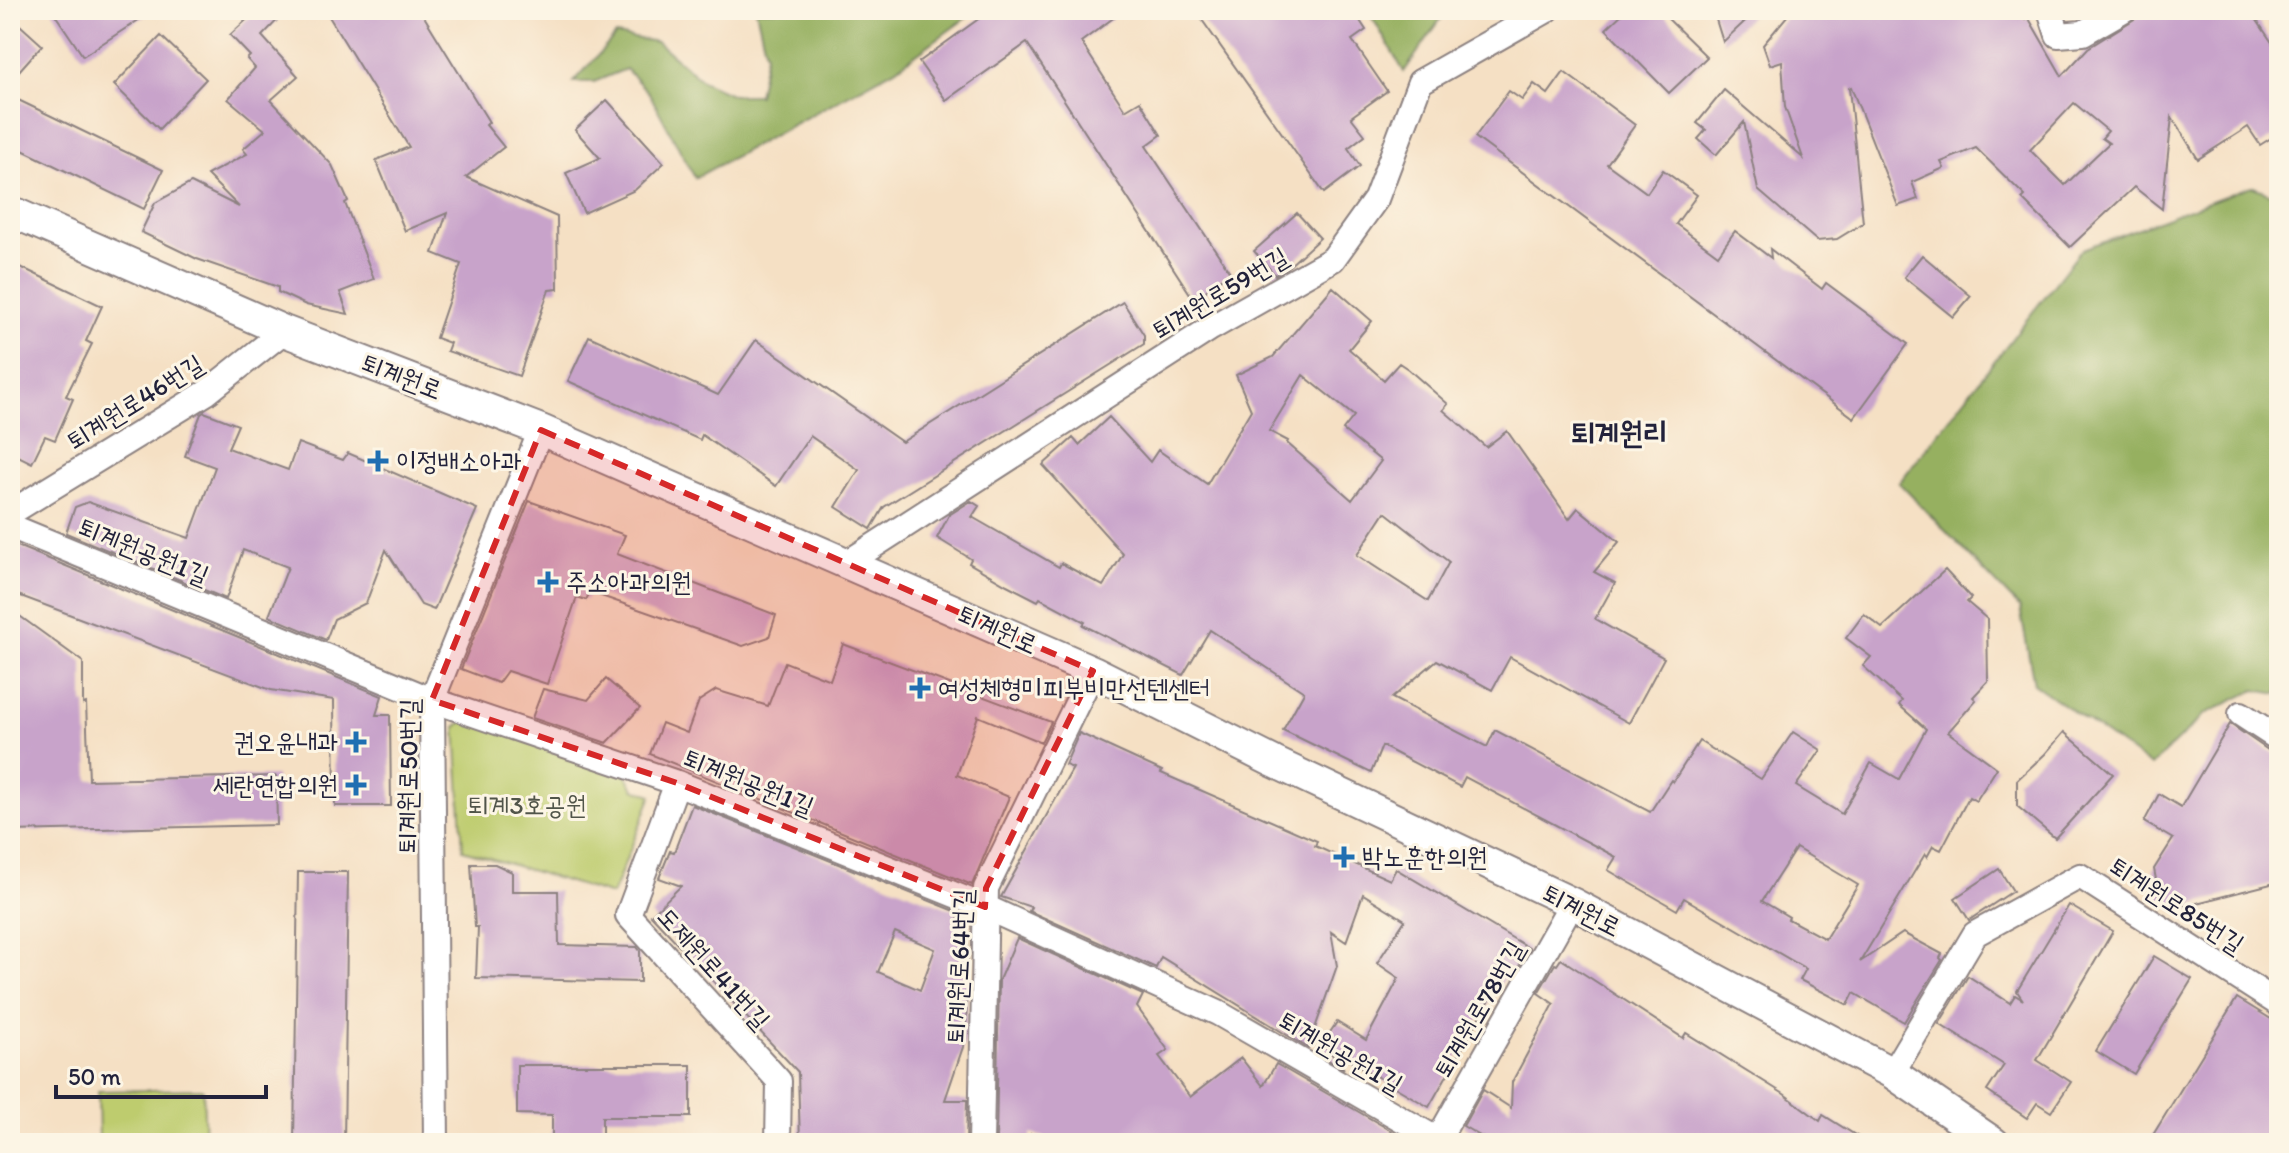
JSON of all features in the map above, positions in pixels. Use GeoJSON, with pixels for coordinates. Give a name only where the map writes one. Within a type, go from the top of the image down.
{"type":"FeatureCollection","features":[{"type":"Feature","properties":{"kind":"street","name":"퇴계원로59번길"},"geometry":{"type":"LineString","coordinates":[[847,563],[1211,328],[1333,259],[1376,199],[1420,82],[1547,10]]}},
{"type":"Feature","properties":{"kind":"street"},"geometry":{"type":"LineString","coordinates":[[2050,10],[2058,35],[2083,33],[2123,10]]}},
{"type":"Feature","properties":{"kind":"street","name":"퇴계원로"},"geometry":{"type":"LineString","coordinates":[[10,211],[284,331],[541,430],[1093,671],[1264,758],[1572,903],[1892,1073],[1994,1143]]}},
{"type":"Feature","properties":{"kind":"street","name":"퇴계원로46번길"},"geometry":{"type":"LineString","coordinates":[[10,513],[206,393],[284,331]]}},
{"type":"Feature","properties":{"kind":"street","name":"퇴계원로50번길"},"geometry":{"type":"LineString","coordinates":[[436,1143],[432,700],[541,430]]}},
{"type":"Feature","properties":{"kind":"street","name":"퇴계원공원1길"},"geometry":{"type":"LineString","coordinates":[[10,526],[432,700],[677,783],[985,907],[1218,1013],[1439,1142]]}},
{"type":"Feature","properties":{"kind":"street","name":"퇴계원로64번길"},"geometry":{"type":"LineString","coordinates":[[981,1143],[986,888],[1093,671]]}},
{"type":"Feature","properties":{"kind":"street"},"geometry":{"type":"LineString","coordinates":[[2241,714],[2279,739]]}},
{"type":"Feature","properties":{"kind":"street","name":"도제원로41번길"},"geometry":{"type":"LineString","coordinates":[[677,783],[628,915],[779,1081],[778,1143]]}},
{"type":"Feature","properties":{"kind":"street","name":"퇴계원로85번길"},"geometry":{"type":"LineString","coordinates":[[1892,1073],[1975,934],[2080,876],[2279,1004]]}},
{"type":"Feature","properties":{"kind":"street","name":"퇴계원로78번길"},"geometry":{"type":"LineString","coordinates":[[1439,1142],[1572,903]]}},
{"type":"Feature","properties":{"kind":"highlighted area"},"geometry":{"type":"Polygon","coordinates":[[[541,430],[1093,671],[986,888],[985,907],[677,783],[432,700],[541,430]]]}},
{"type":"Feature","properties":{"kind":"green space"},"geometry":{"type":"Polygon","coordinates":[[[756,10],[977,10],[897,68],[695,178],[649,93],[626,69],[594,82],[574,82],[616,35],[657,42],[704,82],[733,95],[758,95],[766,54],[756,10]]]}},
{"type":"Feature","properties":{"kind":"green space"},"geometry":{"type":"Polygon","coordinates":[[[1368,10],[1447,10],[1404,72],[1368,10]]]}},
{"type":"Feature","properties":{"kind":"green space"},"geometry":{"type":"Polygon","coordinates":[[[2251,186],[2279,197],[2279,694],[2255,690],[2205,714],[2151,766],[2034,684],[2020,608],[1899,483],[2082,249],[2251,186]]]}},
{"type":"Feature","properties":{"kind":"green space","name":"퇴계3호공원"},"geometry":{"type":"Polygon","coordinates":[[[465,720],[626,774],[634,789],[652,795],[612,895],[463,850],[456,727],[465,720]]]}},
{"type":"Feature","properties":{"kind":"green space"},"geometry":{"type":"Polygon","coordinates":[[[203,1089],[205,1143],[99,1143],[98,1091],[203,1089]]]}},
{"type":"Feature","properties":{"kind":"building"},"geometry":{"type":"Polygon","coordinates":[[[52,10],[154,10],[83,56],[52,10]]]}},
{"type":"Feature","properties":{"kind":"building"},"geometry":{"type":"Polygon","coordinates":[[[257,10],[287,10],[262,36],[298,76],[271,100],[332,165],[348,201],[345,203],[374,279],[340,292],[348,314],[306,305],[278,292],[278,287],[197,259],[141,232],[155,203],[191,183],[239,207],[207,175],[247,154],[243,149],[265,130],[228,99],[255,68],[247,59],[250,56],[230,35],[257,10]]]}},
{"type":"Feature","properties":{"kind":"building"},"geometry":{"type":"Polygon","coordinates":[[[325,10],[420,10],[489,122],[486,125],[504,147],[466,177],[557,217],[558,289],[549,290],[519,376],[447,351],[450,343],[436,338],[461,264],[433,253],[447,213],[405,231],[376,160],[409,147],[325,10]]]}},
{"type":"Feature","properties":{"kind":"building"},"geometry":{"type":"Polygon","coordinates":[[[991,10],[1124,10],[1081,42],[1125,110],[1140,101],[1161,135],[1146,146],[1230,272],[1194,300],[1027,43],[946,100],[919,62],[991,10]]]}},
{"type":"Feature","properties":{"kind":"building"},"geometry":{"type":"Polygon","coordinates":[[[1195,10],[1353,10],[1366,30],[1352,40],[1387,91],[1351,117],[1365,135],[1348,148],[1360,166],[1324,193],[1195,10]]]}},
{"type":"Feature","properties":{"kind":"building"},"geometry":{"type":"Polygon","coordinates":[[[1626,10],[1659,10],[1707,57],[1669,93],[1606,29],[1626,10]]]}},
{"type":"Feature","properties":{"kind":"building"},"geometry":{"type":"Polygon","coordinates":[[[1713,10],[1757,10],[1723,42],[1713,10]]]}},
{"type":"Feature","properties":{"kind":"building"},"geometry":{"type":"Polygon","coordinates":[[[1792,10],[2020,10],[2025,19],[2028,17],[2062,76],[2088,48],[2149,10],[2250,10],[2279,53],[2279,133],[2260,145],[2248,127],[2198,159],[2172,117],[2162,209],[2134,187],[2070,247],[2022,199],[2025,196],[1976,148],[1941,162],[1944,168],[1912,182],[1918,199],[1898,206],[1851,87],[1863,223],[1837,239],[1817,241],[1758,190],[1744,122],[1716,155],[1698,139],[1706,130],[1697,123],[1724,90],[1803,158],[1785,107],[1782,61],[1770,65],[1763,45],[1792,10]],[[2074,103],[2030,150],[2065,185],[2109,143],[2102,138],[2108,131],[2074,103]]]}},
{"type":"Feature","properties":{"kind":"building"},"geometry":{"type":"Polygon","coordinates":[[[10,16],[42,45],[10,81],[10,16]]]}},
{"type":"Feature","properties":{"kind":"building"},"geometry":{"type":"Polygon","coordinates":[[[161,36],[206,79],[159,129],[114,85],[161,36]]]}},
{"type":"Feature","properties":{"kind":"building"},"geometry":{"type":"Polygon","coordinates":[[[1564,72],[1635,125],[1607,164],[1647,193],[1663,170],[1697,195],[1676,224],[1718,255],[1735,231],[1771,258],[1770,249],[1822,289],[1826,283],[1908,344],[1854,418],[1475,137],[1509,91],[1522,100],[1534,84],[1548,94],[1564,72]]]}},
{"type":"Feature","properties":{"kind":"building"},"geometry":{"type":"Polygon","coordinates":[[[10,96],[163,170],[144,209],[10,144],[10,96]]]}},
{"type":"Feature","properties":{"kind":"building"},"geometry":{"type":"Polygon","coordinates":[[[607,100],[664,163],[635,190],[584,213],[566,173],[600,158],[575,130],[607,100]]]}},
{"type":"Feature","properties":{"kind":"building"},"geometry":{"type":"Polygon","coordinates":[[[1297,213],[1320,238],[1275,275],[1254,251],[1297,213]]]}},
{"type":"Feature","properties":{"kind":"building"},"geometry":{"type":"Polygon","coordinates":[[[1922,255],[1971,296],[1953,317],[1904,277],[1922,255]]]}},
{"type":"Feature","properties":{"kind":"building"},"geometry":{"type":"Polygon","coordinates":[[[10,262],[102,306],[86,341],[92,344],[66,396],[73,399],[55,440],[45,436],[32,463],[10,452],[10,262]]]}},
{"type":"Feature","properties":{"kind":"building"},"geometry":{"type":"Polygon","coordinates":[[[1333,287],[1372,321],[1349,349],[1384,380],[1399,363],[1408,369],[1448,404],[1443,410],[1486,447],[1507,431],[1569,519],[1578,508],[1619,542],[1594,572],[1615,583],[1595,619],[1664,658],[1629,723],[1510,657],[1492,690],[1437,660],[1392,698],[1487,747],[1495,730],[1650,812],[1699,741],[1761,779],[1793,732],[1821,750],[1796,786],[1842,814],[1871,763],[1899,779],[1926,729],[1899,705],[1902,701],[1863,666],[1871,657],[1846,638],[1864,614],[1882,628],[1945,570],[1971,598],[1967,602],[1987,619],[1988,681],[1948,732],[1997,768],[1976,801],[1969,797],[1941,850],[1933,846],[1927,857],[1925,854],[1860,962],[1903,933],[1942,954],[1942,960],[1904,1022],[1854,993],[1848,1005],[1800,980],[1806,969],[1684,898],[1677,910],[1608,870],[1616,857],[1465,777],[1460,787],[1382,746],[1371,773],[1283,730],[1304,692],[1210,630],[1183,675],[1083,625],[1085,622],[1040,598],[1038,601],[1007,585],[969,563],[971,559],[937,538],[949,515],[971,501],[979,506],[972,517],[1059,567],[1061,563],[1103,586],[1123,554],[1043,465],[1073,438],[1079,445],[1109,417],[1150,462],[1158,450],[1207,484],[1251,410],[1236,375],[1273,357],[1333,287]],[[1303,375],[1269,431],[1288,441],[1352,500],[1381,461],[1343,430],[1354,416],[1303,375]],[[1385,512],[1357,555],[1428,601],[1449,562],[1385,512]],[[1796,848],[1762,901],[1825,939],[1858,885],[1796,848]]]}},
{"type":"Feature","properties":{"kind":"building"},"geometry":{"type":"Polygon","coordinates":[[[1123,302],[1144,335],[1144,344],[884,507],[871,529],[836,507],[859,470],[810,436],[776,486],[702,435],[700,440],[568,381],[589,336],[718,395],[756,340],[902,442],[1123,302]]]}},
{"type":"Feature","properties":{"kind":"building"},"geometry":{"type":"Polygon","coordinates":[[[204,412],[238,425],[228,448],[288,470],[298,443],[343,460],[348,453],[477,509],[434,610],[421,605],[386,550],[366,603],[334,619],[326,640],[269,616],[288,567],[243,550],[226,599],[66,533],[75,507],[88,502],[189,538],[215,467],[185,456],[204,412]]]}},
{"type":"Feature","properties":{"kind":"building"},"geometry":{"type":"Polygon","coordinates":[[[529,501],[625,535],[617,554],[776,615],[769,637],[743,646],[590,592],[586,600],[577,597],[547,684],[507,671],[498,683],[461,669],[529,501]]]}},
{"type":"Feature","properties":{"kind":"building"},"geometry":{"type":"Polygon","coordinates":[[[10,543],[382,696],[376,715],[390,715],[391,806],[335,806],[334,700],[271,690],[10,592],[10,543]]]}},
{"type":"Feature","properties":{"kind":"building"},"geometry":{"type":"Polygon","coordinates":[[[10,609],[83,662],[89,780],[276,776],[277,825],[10,831],[10,781],[13,781],[10,609]]]}},
{"type":"Feature","properties":{"kind":"building"},"geometry":{"type":"Polygon","coordinates":[[[843,644],[1051,722],[1041,742],[978,716],[957,775],[1009,797],[972,885],[650,754],[662,723],[687,733],[699,701],[716,690],[768,706],[785,662],[830,680],[843,644]]]}},
{"type":"Feature","properties":{"kind":"building"},"geometry":{"type":"Polygon","coordinates":[[[606,679],[640,708],[607,743],[532,718],[543,689],[588,700],[606,679]]]}},
{"type":"Feature","properties":{"kind":"building"},"geometry":{"type":"Polygon","coordinates":[[[2230,724],[2271,752],[2279,754],[2279,882],[2181,907],[2160,901],[2154,869],[2173,839],[2144,822],[2159,794],[2181,807],[2230,724]]]}},
{"type":"Feature","properties":{"kind":"building"},"geometry":{"type":"Polygon","coordinates":[[[2064,732],[2113,774],[2055,838],[2017,806],[2017,780],[2064,732]]]}},
{"type":"Feature","properties":{"kind":"building"},"geometry":{"type":"Polygon","coordinates":[[[1079,733],[1161,773],[1317,841],[1315,846],[1390,880],[1396,869],[1529,948],[1513,977],[1507,973],[1492,996],[1429,1107],[1326,1047],[1344,1069],[1316,1053],[1337,1022],[1366,1040],[1399,978],[1377,963],[1405,920],[1363,894],[1346,942],[1331,932],[1337,966],[1308,1048],[1161,957],[1156,968],[1029,911],[1031,907],[1001,897],[1073,768],[1065,765],[1079,733]]]}},
{"type":"Feature","properties":{"kind":"building"},"geometry":{"type":"Polygon","coordinates":[[[692,805],[960,913],[957,921],[968,927],[966,1038],[945,1100],[967,1100],[966,1143],[800,1143],[798,1072],[651,915],[681,886],[659,878],[670,851],[674,852],[692,805]],[[895,932],[878,972],[920,990],[935,949],[895,932]]]}},
{"type":"Feature","properties":{"kind":"building"},"geometry":{"type":"Polygon","coordinates":[[[471,864],[495,864],[512,872],[512,891],[558,891],[559,945],[637,947],[640,951],[640,982],[476,978],[478,927],[475,927],[471,864]]]}},
{"type":"Feature","properties":{"kind":"building"},"geometry":{"type":"Polygon","coordinates":[[[1999,869],[2013,891],[1969,920],[1955,898],[1999,869]]]}},
{"type":"Feature","properties":{"kind":"building"},"geometry":{"type":"Polygon","coordinates":[[[298,872],[348,872],[344,1143],[294,1143],[298,872]]]}},
{"type":"Feature","properties":{"kind":"building"},"geometry":{"type":"Polygon","coordinates":[[[2069,905],[2113,931],[2037,1060],[2071,1082],[2051,1112],[2037,1103],[2027,1118],[1987,1091],[2004,1065],[1939,1024],[1968,976],[2010,1003],[2015,995],[2023,1000],[2017,991],[2069,905]]]}},
{"type":"Feature","properties":{"kind":"building"},"geometry":{"type":"Polygon","coordinates":[[[1017,938],[1143,995],[1137,1007],[1168,1050],[1159,1056],[1190,1097],[1241,1058],[1263,1086],[1276,1064],[1408,1143],[1070,1143],[1031,1134],[1031,1143],[996,1143],[999,980],[1017,938]]]}},
{"type":"Feature","properties":{"kind":"building"},"geometry":{"type":"Polygon","coordinates":[[[2154,956],[2192,979],[2134,1074],[2096,1051],[2154,956]]]}},
{"type":"Feature","properties":{"kind":"building"},"geometry":{"type":"Polygon","coordinates":[[[1561,959],[1683,1038],[1686,1033],[1784,1094],[1820,1121],[1823,1115],[1868,1143],[1492,1143],[1463,1126],[1483,1090],[1511,1108],[1512,1082],[1554,1004],[1538,993],[1561,959]]]}},
{"type":"Feature","properties":{"kind":"building"},"geometry":{"type":"Polygon","coordinates":[[[2237,998],[2279,1024],[2279,1143],[2148,1143],[2237,998]]]}},
{"type":"Feature","properties":{"kind":"building"},"geometry":{"type":"Polygon","coordinates":[[[517,1065],[691,1065],[691,1117],[602,1117],[602,1143],[552,1143],[552,1115],[517,1114],[517,1065]]]}},
{"type":"Feature","properties":{"kind":"place","name":"이정배소아과"},"geometry":{"type":"Point","coordinates":[378,461]}},
{"type":"Feature","properties":{"kind":"place","name":"주소아과의원"},"geometry":{"type":"Point","coordinates":[548,582]}},
{"type":"Feature","properties":{"kind":"place","name":"여성체형미피부비만선텐센터"},"geometry":{"type":"Point","coordinates":[920,688]}},
{"type":"Feature","properties":{"kind":"place","name":"권오윤내과"},"geometry":{"type":"Point","coordinates":[356,742]}},
{"type":"Feature","properties":{"kind":"place","name":"세란연합의원"},"geometry":{"type":"Point","coordinates":[356,785]}},
{"type":"Feature","properties":{"kind":"place","name":"박노훈한의원"},"geometry":{"type":"Point","coordinates":[1344,857]}},
{"type":"Feature","properties":{"kind":"district","name":"퇴계원리"},"geometry":{"type":"Point","coordinates":[1619,433]}}]}
